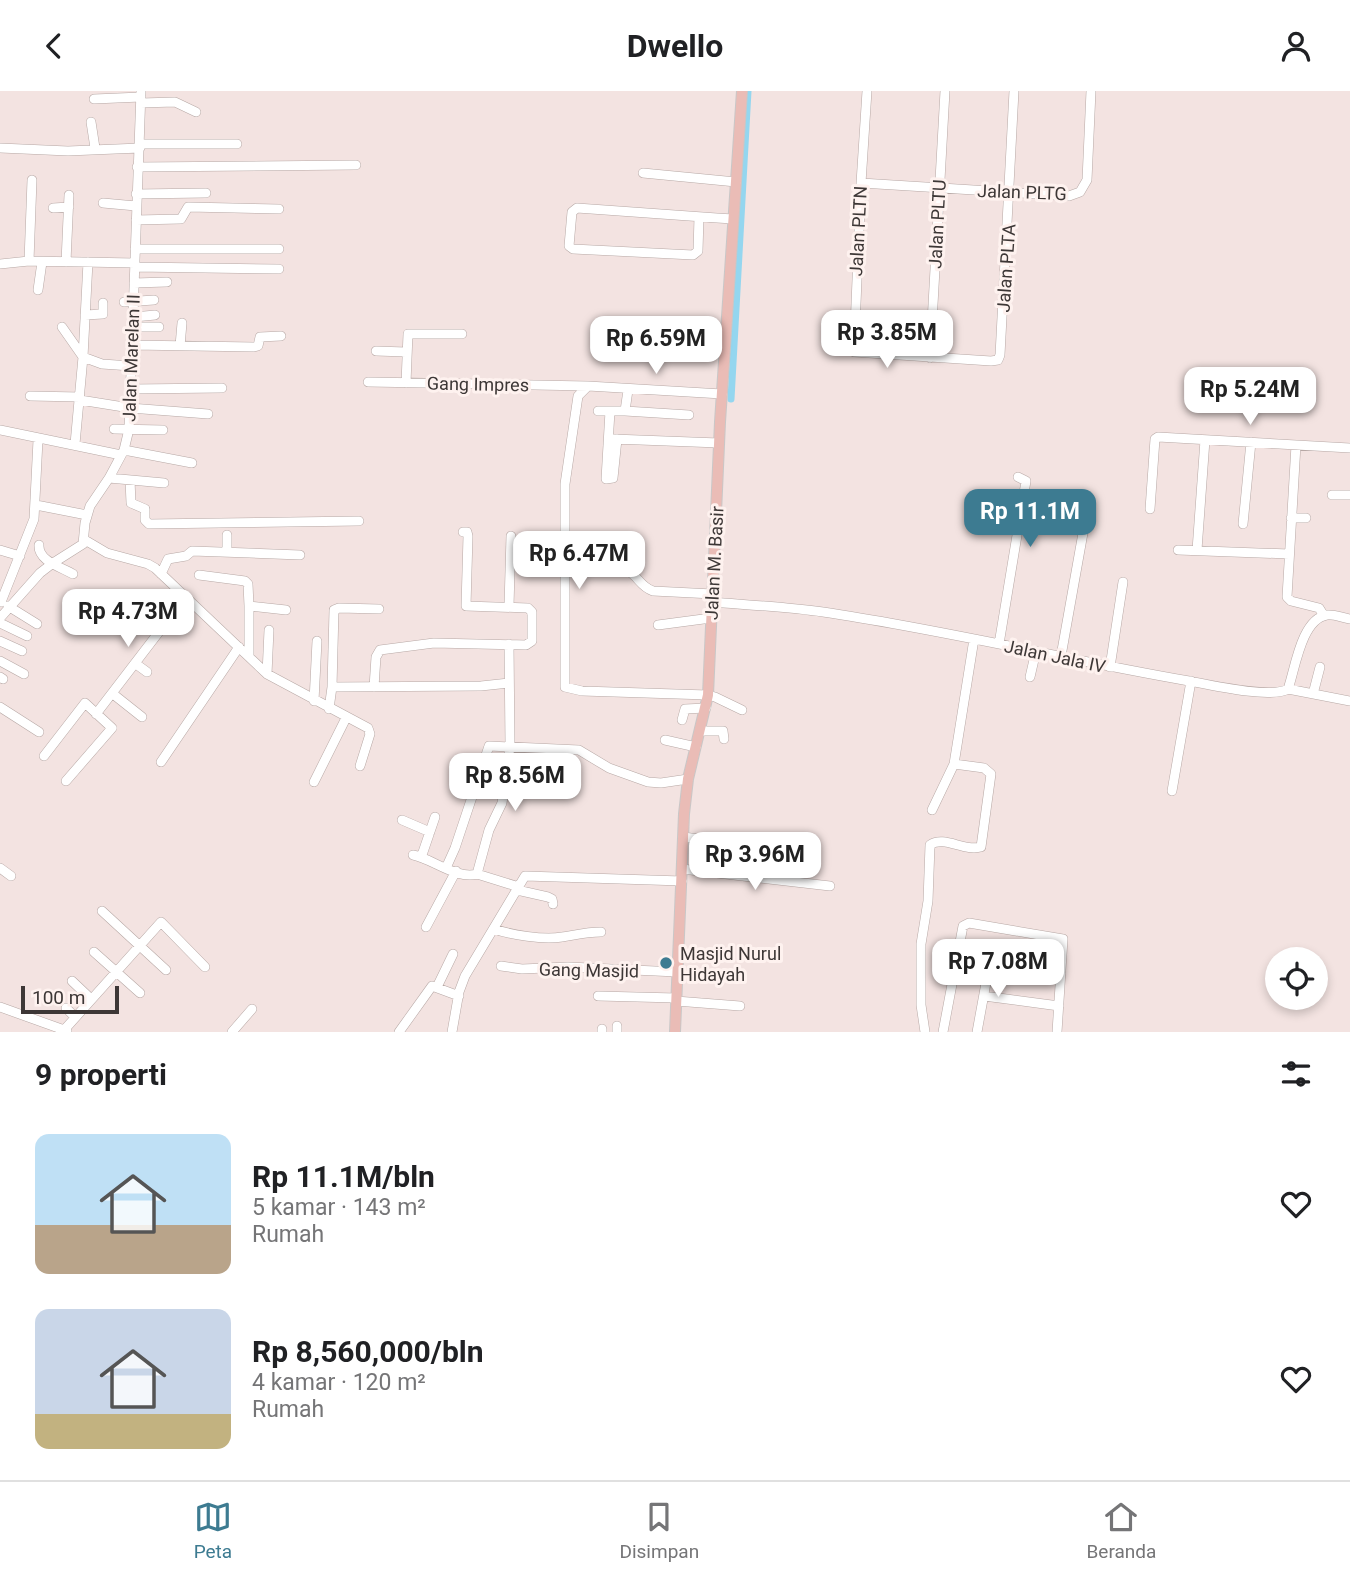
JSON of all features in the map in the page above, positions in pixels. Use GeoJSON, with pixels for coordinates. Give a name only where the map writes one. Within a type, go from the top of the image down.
{"type":"FeatureCollection","features":[{"type":"Feature","properties":{"kind":"main road","name":"Jalan M. Basir"},"geometry":{"type":"LineString","coordinates":[[675,1032],[688,779],[708,695],[719,443],[742,91]]}},
{"type":"Feature","properties":{"kind":"street","name":"Jalan PLTN"},"geometry":{"type":"LineString","coordinates":[[867,91],[854,352],[998,360]]}},
{"type":"Feature","properties":{"kind":"street","name":"Jalan PLTU"},"geometry":{"type":"LineString","coordinates":[[930,358],[946,91]]}},
{"type":"Feature","properties":{"kind":"street","name":"Jalan PLTA"},"geometry":{"type":"LineString","coordinates":[[998,360],[1010,194],[1014,91]]}},
{"type":"Feature","properties":{"kind":"street","name":"Jalan PLTG"},"geometry":{"type":"LineString","coordinates":[[861,183],[1069,196],[1084,189],[1088,171],[1091,91]]}},
{"type":"Feature","properties":{"kind":"street"},"geometry":{"type":"LineString","coordinates":[[94,99],[141,97],[175,102],[195,112]]}},
{"type":"Feature","properties":{"kind":"street","name":"Jalan Marelan II"},"geometry":{"type":"LineString","coordinates":[[86,540],[90,506],[109,478],[122,452],[129,429],[134,317],[129,302],[134,283],[141,97]]}},
{"type":"Feature","properties":{"kind":"street"},"geometry":{"type":"LineString","coordinates":[[91,122],[95,149]]}},
{"type":"Feature","properties":{"kind":"street"},"geometry":{"type":"LineString","coordinates":[[0,148],[68,151],[237,144]]}},
{"type":"Feature","properties":{"kind":"street"},"geometry":{"type":"LineString","coordinates":[[137,167],[356,165]]}},
{"type":"Feature","properties":{"kind":"street"},"geometry":{"type":"LineString","coordinates":[[643,173],[736,182]]}},
{"type":"Feature","properties":{"kind":"street"},"geometry":{"type":"LineString","coordinates":[[29,261],[32,180]]}},
{"type":"Feature","properties":{"kind":"street"},"geometry":{"type":"LineString","coordinates":[[136,194],[206,193]]}},
{"type":"Feature","properties":{"kind":"street"},"geometry":{"type":"LineString","coordinates":[[66,262],[69,195]]}},
{"type":"Feature","properties":{"kind":"street"},"geometry":{"type":"LineString","coordinates":[[103,202],[136,205]]}},
{"type":"Feature","properties":{"kind":"street"},"geometry":{"type":"LineString","coordinates":[[136,220],[181,219],[188,207],[279,209]]}},
{"type":"Feature","properties":{"kind":"street"},"geometry":{"type":"LineString","coordinates":[[53,208],[69,208]]}},
{"type":"Feature","properties":{"kind":"street"},"geometry":{"type":"LineString","coordinates":[[699,217],[697,253],[693,255],[573,249],[569,246],[572,212],[577,208],[733,219]]}},
{"type":"Feature","properties":{"kind":"street"},"geometry":{"type":"LineString","coordinates":[[135,249],[279,249]]}},
{"type":"Feature","properties":{"kind":"street"},"geometry":{"type":"LineString","coordinates":[[0,264],[29,261],[279,268]]}},
{"type":"Feature","properties":{"kind":"street"},"geometry":{"type":"LineString","coordinates":[[38,290],[42,262]]}},
{"type":"Feature","properties":{"kind":"street"},"geometry":{"type":"LineString","coordinates":[[75,444],[88,262]]}},
{"type":"Feature","properties":{"kind":"street"},"geometry":{"type":"LineString","coordinates":[[134,283],[167,282]]}},
{"type":"Feature","properties":{"kind":"street"},"geometry":{"type":"LineString","coordinates":[[129,302],[154,300]]}},
{"type":"Feature","properties":{"kind":"street"},"geometry":{"type":"LineString","coordinates":[[85,315],[103,314],[103,303]]}},
{"type":"Feature","properties":{"kind":"street"},"geometry":{"type":"LineString","coordinates":[[134,317],[155,315]]}},
{"type":"Feature","properties":{"kind":"street"},"geometry":{"type":"LineString","coordinates":[[180,346],[182,323]]}},
{"type":"Feature","properties":{"kind":"street"},"geometry":{"type":"LineString","coordinates":[[62,327],[83,357],[102,364],[131,366]]}},
{"type":"Feature","properties":{"kind":"street"},"geometry":{"type":"LineString","coordinates":[[134,327],[159,327]]}},
{"type":"Feature","properties":{"kind":"street"},"geometry":{"type":"LineString","coordinates":[[406,383],[407,338],[410,333],[462,334]]}},
{"type":"Feature","properties":{"kind":"street"},"geometry":{"type":"LineString","coordinates":[[133,345],[257,347],[260,337],[281,337]]}},
{"type":"Feature","properties":{"kind":"street"},"geometry":{"type":"LineString","coordinates":[[376,351],[406,352]]}},
{"type":"Feature","properties":{"kind":"street","name":"Gang Impres"},"geometry":{"type":"LineString","coordinates":[[368,382],[588,386],[722,394]]}},
{"type":"Feature","properties":{"kind":"street"},"geometry":{"type":"LineString","coordinates":[[588,386],[578,396],[565,484],[565,687],[583,691],[708,695],[742,711]]}},
{"type":"Feature","properties":{"kind":"street"},"geometry":{"type":"LineString","coordinates":[[131,389],[222,388]]}},
{"type":"Feature","properties":{"kind":"street"},"geometry":{"type":"LineString","coordinates":[[625,411],[628,390]]}},
{"type":"Feature","properties":{"kind":"street"},"geometry":{"type":"LineString","coordinates":[[30,396],[80,398],[131,408],[208,414]]}},
{"type":"Feature","properties":{"kind":"street"},"geometry":{"type":"LineString","coordinates":[[598,411],[689,415]]}},
{"type":"Feature","properties":{"kind":"street"},"geometry":{"type":"LineString","coordinates":[[610,411],[612,439],[719,443]]}},
{"type":"Feature","properties":{"kind":"street"},"geometry":{"type":"LineString","coordinates":[[114,429],[163,430]]}},
{"type":"Feature","properties":{"kind":"street"},"geometry":{"type":"LineString","coordinates":[[0,430],[192,463]]}},
{"type":"Feature","properties":{"kind":"street"},"geometry":{"type":"LineString","coordinates":[[1150,509],[1156,437],[1350,448]]}},
{"type":"Feature","properties":{"kind":"street"},"geometry":{"type":"LineString","coordinates":[[37,624],[0,602],[34,519],[38,440]]}},
{"type":"Feature","properties":{"kind":"street"},"geometry":{"type":"LineString","coordinates":[[1197,550],[1205,440]]}},
{"type":"Feature","properties":{"kind":"street"},"geometry":{"type":"LineString","coordinates":[[1243,524],[1251,442]]}},
{"type":"Feature","properties":{"kind":"street"},"geometry":{"type":"LineString","coordinates":[[1296,445],[1287,597],[1291,601],[1319,608],[1324,616]]}},
{"type":"Feature","properties":{"kind":"street"},"geometry":{"type":"LineString","coordinates":[[999,644],[1026,481],[1018,477]]}},
{"type":"Feature","properties":{"kind":"street"},"geometry":{"type":"LineString","coordinates":[[109,478],[164,483]]}},
{"type":"Feature","properties":{"kind":"street"},"geometry":{"type":"LineString","coordinates":[[131,480],[131,503],[145,509],[145,520],[149,524],[359,521]]}},
{"type":"Feature","properties":{"kind":"street"},"geometry":{"type":"LineString","coordinates":[[1332,495],[1350,495]]}},
{"type":"Feature","properties":{"kind":"street"},"geometry":{"type":"LineString","coordinates":[[36,505],[87,515]]}},
{"type":"Feature","properties":{"kind":"street"},"geometry":{"type":"LineString","coordinates":[[1291,518],[1306,518]]}},
{"type":"Feature","properties":{"kind":"street"},"geometry":{"type":"LineString","coordinates":[[374,687],[377,654],[380,650],[434,643],[526,645],[532,638],[531,610],[526,607],[466,606],[468,536],[463,532]]}},
{"type":"Feature","properties":{"kind":"street"},"geometry":{"type":"LineString","coordinates":[[1061,656],[1083,533]]}},
{"type":"Feature","properties":{"kind":"street"},"geometry":{"type":"LineString","coordinates":[[227,535],[227,552]]}},
{"type":"Feature","properties":{"kind":"street"},"geometry":{"type":"LineString","coordinates":[[509,606],[511,536]]}},
{"type":"Feature","properties":{"kind":"street"},"geometry":{"type":"LineString","coordinates":[[27,636],[0,620],[53,563],[79,549],[86,540],[107,553],[148,564],[267,674],[369,730],[360,766]]}},
{"type":"Feature","properties":{"kind":"street"},"geometry":{"type":"LineString","coordinates":[[39,545],[41,556],[73,575]]}},
{"type":"Feature","properties":{"kind":"street"},"geometry":{"type":"LineString","coordinates":[[1178,549],[1289,554]]}},
{"type":"Feature","properties":{"kind":"street"},"geometry":{"type":"LineString","coordinates":[[0,550],[20,556]]}},
{"type":"Feature","properties":{"kind":"street"},"geometry":{"type":"LineString","coordinates":[[161,574],[170,558],[186,556],[192,551],[300,555]]}},
{"type":"Feature","properties":{"kind":"street","name":"Jalan Jala IV"},"geometry":{"type":"LineString","coordinates":[[619,567],[632,572],[645,588],[653,591],[824,613],[1243,690],[1283,692],[1288,689],[1350,701]]}},
{"type":"Feature","properties":{"kind":"street"},"geometry":{"type":"LineString","coordinates":[[199,575],[245,581],[248,585],[249,657]]}},
{"type":"Feature","properties":{"kind":"street"},"geometry":{"type":"LineString","coordinates":[[1110,667],[1123,582]]}},
{"type":"Feature","properties":{"kind":"street"},"geometry":{"type":"LineString","coordinates":[[96,714],[184,600]]}},
{"type":"Feature","properties":{"kind":"street"},"geometry":{"type":"LineString","coordinates":[[249,606],[286,610]]}},
{"type":"Feature","properties":{"kind":"street"},"geometry":{"type":"LineString","coordinates":[[329,709],[334,610],[379,609]]}},
{"type":"Feature","properties":{"kind":"street"},"geometry":{"type":"LineString","coordinates":[[1324,616],[1350,619]]}},
{"type":"Feature","properties":{"kind":"street"},"geometry":{"type":"LineString","coordinates":[[1288,689],[1304,636],[1324,616]]}},
{"type":"Feature","properties":{"kind":"street"},"geometry":{"type":"LineString","coordinates":[[657,625],[711,618]]}},
{"type":"Feature","properties":{"kind":"street"},"geometry":{"type":"LineString","coordinates":[[267,674],[269,629]]}},
{"type":"Feature","properties":{"kind":"street"},"geometry":{"type":"LineString","coordinates":[[932,810],[954,764],[974,639]]}},
{"type":"Feature","properties":{"kind":"street"},"geometry":{"type":"LineString","coordinates":[[0,641],[22,651]]}},
{"type":"Feature","properties":{"kind":"street"},"geometry":{"type":"LineString","coordinates":[[314,701],[317,641]]}},
{"type":"Feature","properties":{"kind":"street"},"geometry":{"type":"LineString","coordinates":[[477,874],[489,830],[502,803],[510,745],[509,644]]}},
{"type":"Feature","properties":{"kind":"street"},"geometry":{"type":"LineString","coordinates":[[161,762],[239,647]]}},
{"type":"Feature","properties":{"kind":"street"},"geometry":{"type":"LineString","coordinates":[[1030,677],[1036,651]]}},
{"type":"Feature","properties":{"kind":"street"},"geometry":{"type":"LineString","coordinates":[[0,661],[23,674]]}},
{"type":"Feature","properties":{"kind":"street"},"geometry":{"type":"LineString","coordinates":[[136,664],[147,672]]}},
{"type":"Feature","properties":{"kind":"street"},"geometry":{"type":"LineString","coordinates":[[1313,695],[1320,667]]}},
{"type":"Feature","properties":{"kind":"street"},"geometry":{"type":"LineString","coordinates":[[1172,791],[1191,681]]}},
{"type":"Feature","properties":{"kind":"street"},"geometry":{"type":"LineString","coordinates":[[332,687],[481,686],[509,683]]}},
{"type":"Feature","properties":{"kind":"street"},"geometry":{"type":"LineString","coordinates":[[113,694],[142,717]]}},
{"type":"Feature","properties":{"kind":"street"},"geometry":{"type":"LineString","coordinates":[[44,756],[85,703],[112,727],[66,781]]}},
{"type":"Feature","properties":{"kind":"street"},"geometry":{"type":"LineString","coordinates":[[0,707],[39,732]]}},
{"type":"Feature","properties":{"kind":"street"},"geometry":{"type":"LineString","coordinates":[[682,720],[685,709],[706,708]]}},
{"type":"Feature","properties":{"kind":"street"},"geometry":{"type":"LineString","coordinates":[[314,782],[346,718]]}},
{"type":"Feature","properties":{"kind":"street"},"geometry":{"type":"LineString","coordinates":[[700,731],[723,731],[724,739]]}},
{"type":"Feature","properties":{"kind":"street"},"geometry":{"type":"LineString","coordinates":[[665,740],[696,747]]}},
{"type":"Feature","properties":{"kind":"street"},"geometry":{"type":"LineString","coordinates":[[426,927],[451,870],[487,748],[492,745],[579,750],[609,768],[648,782],[688,779]]}},
{"type":"Feature","properties":{"kind":"street"},"geometry":{"type":"LineString","coordinates":[[925,1032],[921,1005],[920,944],[928,901],[930,845],[938,841],[973,849],[981,847],[991,774],[984,768],[954,764]]}},
{"type":"Feature","properties":{"kind":"street"},"geometry":{"type":"LineString","coordinates":[[435,817],[418,855],[451,870],[470,876],[477,874],[548,897],[553,904]]}},
{"type":"Feature","properties":{"kind":"street"},"geometry":{"type":"LineString","coordinates":[[402,820],[430,832]]}},
{"type":"Feature","properties":{"kind":"street"},"geometry":{"type":"LineString","coordinates":[[683,837],[808,852]]}},
{"type":"Feature","properties":{"kind":"street"},"geometry":{"type":"LineString","coordinates":[[0,868],[11,876]]}},
{"type":"Feature","properties":{"kind":"street"},"geometry":{"type":"LineString","coordinates":[[452,1032],[458,996],[465,977],[527,875],[682,875],[830,886]]}},
{"type":"Feature","properties":{"kind":"street"},"geometry":{"type":"LineString","coordinates":[[102,911],[166,970]]}},
{"type":"Feature","properties":{"kind":"street"},"geometry":{"type":"LineString","coordinates":[[0,1007],[66,1030],[161,922],[205,967]]}},
{"type":"Feature","properties":{"kind":"street"},"geometry":{"type":"LineString","coordinates":[[943,1032],[965,923],[1061,937],[1064,942],[1057,1032]]}},
{"type":"Feature","properties":{"kind":"street"},"geometry":{"type":"LineString","coordinates":[[494,929],[514,936],[561,937],[580,932],[601,932]]}},
{"type":"Feature","properties":{"kind":"street"},"geometry":{"type":"LineString","coordinates":[[94,951],[139,993]]}},
{"type":"Feature","properties":{"kind":"street"},"geometry":{"type":"LineString","coordinates":[[437,987],[453,954]]}},
{"type":"Feature","properties":{"kind":"street"},"geometry":{"type":"LineString","coordinates":[[957,955],[1061,973]]}},
{"type":"Feature","properties":{"kind":"street"},"geometry":{"type":"LineString","coordinates":[[980,1032],[990,961]]}},
{"type":"Feature","properties":{"kind":"street","name":"Gang Masjid"},"geometry":{"type":"LineString","coordinates":[[501,966],[522,969],[568,967],[677,972]]}},
{"type":"Feature","properties":{"kind":"street"},"geometry":{"type":"LineString","coordinates":[[72,981],[91,999]]}},
{"type":"Feature","properties":{"kind":"street"},"geometry":{"type":"LineString","coordinates":[[399,1032],[430,988],[437,987],[458,996]]}},
{"type":"Feature","properties":{"kind":"street"},"geometry":{"type":"LineString","coordinates":[[598,996],[676,999],[740,1006]]}},
{"type":"Feature","properties":{"kind":"street"},"geometry":{"type":"LineString","coordinates":[[984,996],[1059,1006]]}},
{"type":"Feature","properties":{"kind":"street"},"geometry":{"type":"LineString","coordinates":[[66,1008],[75,1017]]}},
{"type":"Feature","properties":{"kind":"street"},"geometry":{"type":"LineString","coordinates":[[232,1032],[252,1009]]}},
{"type":"Feature","properties":{"kind":"waterway"},"geometry":{"type":"LineString","coordinates":[[731,399],[748,91]]}},
{"type":"Feature","properties":{"kind":"place","name":"Masjid Nurul Hidayah"},"geometry":{"type":"Point","coordinates":[666,963]}}]}
